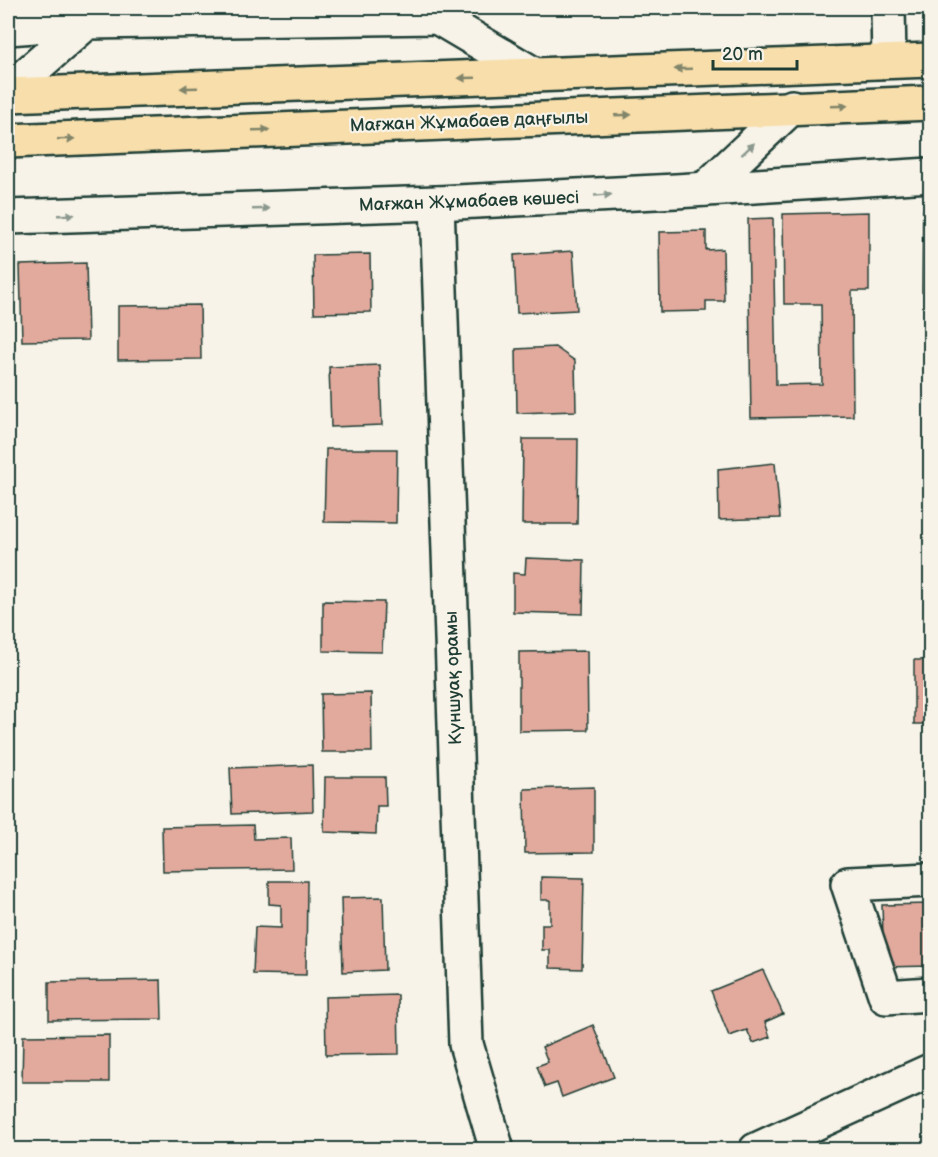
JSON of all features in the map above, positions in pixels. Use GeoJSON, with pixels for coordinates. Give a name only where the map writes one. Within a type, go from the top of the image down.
{"type":"FeatureCollection","features":[{"type":"Feature","properties":{"kind":"main road"},"geometry":{"type":"LineString","coordinates":[[8,95],[930,60]]}},
{"type":"Feature","properties":{"kind":"main road","name":"Мағжан Жұмабаев даңғылы"},"geometry":{"type":"LineString","coordinates":[[8,141],[930,103]]}},
{"type":"Feature","properties":{"kind":"street"},"geometry":{"type":"LineString","coordinates":[[888,8],[889,61]]}},
{"type":"Feature","properties":{"kind":"street"},"geometry":{"type":"LineString","coordinates":[[8,28],[87,22],[437,16],[535,75]]}},
{"type":"Feature","properties":{"kind":"street"},"geometry":{"type":"LineString","coordinates":[[8,91],[87,22]]}},
{"type":"Feature","properties":{"kind":"street"},"geometry":{"type":"LineString","coordinates":[[705,189],[792,108]]}},
{"type":"Feature","properties":{"kind":"street","name":"Мағжан Жұмабаев көшесі"},"geometry":{"type":"LineString","coordinates":[[8,217],[437,203],[930,175]]}},
{"type":"Feature","properties":{"kind":"street","name":"Күншуақ орамы"},"geometry":{"type":"LineString","coordinates":[[437,203],[466,1044],[497,1149]]}},
{"type":"Feature","properties":{"kind":"street"},"geometry":{"type":"LineString","coordinates":[[930,880],[848,884],[886,997],[930,994]]}},
{"type":"Feature","properties":{"kind":"street"},"geometry":{"type":"LineString","coordinates":[[760,1149],[930,1071]]}},
{"type":"Feature","properties":{"kind":"building"},"geometry":{"type":"Polygon","coordinates":[[[923,210],[930,210],[930,292],[922,292],[923,210]]]}},
{"type":"Feature","properties":{"kind":"building"},"geometry":{"type":"Polygon","coordinates":[[[869,212],[869,291],[852,291],[853,416],[751,418],[748,219],[773,218],[776,385],[822,384],[821,304],[784,304],[783,214],[869,212]]]}},
{"type":"Feature","properties":{"kind":"building"},"geometry":{"type":"Polygon","coordinates":[[[706,231],[706,250],[723,249],[724,301],[706,301],[706,311],[660,312],[659,232],[706,231]]]}},
{"type":"Feature","properties":{"kind":"building"},"geometry":{"type":"Polygon","coordinates":[[[573,251],[577,310],[517,313],[514,255],[573,251]]]}},
{"type":"Feature","properties":{"kind":"building"},"geometry":{"type":"Polygon","coordinates":[[[370,254],[371,312],[314,313],[313,255],[370,254]]]}},
{"type":"Feature","properties":{"kind":"building"},"geometry":{"type":"Polygon","coordinates":[[[86,263],[88,340],[22,341],[20,265],[86,263]]]}},
{"type":"Feature","properties":{"kind":"building"},"geometry":{"type":"Polygon","coordinates":[[[200,305],[201,359],[118,360],[118,306],[200,305]]]}},
{"type":"Feature","properties":{"kind":"building"},"geometry":{"type":"Polygon","coordinates":[[[555,347],[575,361],[576,411],[517,413],[516,349],[555,347]]]}},
{"type":"Feature","properties":{"kind":"building"},"geometry":{"type":"Polygon","coordinates":[[[380,365],[382,425],[331,427],[329,367],[380,365]]]}},
{"type":"Feature","properties":{"kind":"building"},"geometry":{"type":"Polygon","coordinates":[[[523,439],[578,439],[577,524],[522,524],[523,439]]]}},
{"type":"Feature","properties":{"kind":"building"},"geometry":{"type":"Polygon","coordinates":[[[326,449],[397,449],[396,523],[324,522],[326,449]]]}},
{"type":"Feature","properties":{"kind":"building"},"geometry":{"type":"Polygon","coordinates":[[[775,463],[780,518],[719,520],[718,469],[775,463]]]}},
{"type":"Feature","properties":{"kind":"building"},"geometry":{"type":"Polygon","coordinates":[[[526,558],[584,560],[583,614],[513,612],[513,573],[525,574],[526,558]]]}},
{"type":"Feature","properties":{"kind":"building"},"geometry":{"type":"Polygon","coordinates":[[[323,601],[384,602],[382,652],[323,651],[323,601]]]}},
{"type":"Feature","properties":{"kind":"building"},"geometry":{"type":"Polygon","coordinates":[[[587,651],[588,730],[519,731],[519,652],[587,651]]]}},
{"type":"Feature","properties":{"kind":"building"},"geometry":{"type":"Polygon","coordinates":[[[914,660],[930,660],[930,724],[914,724],[914,660]]]}},
{"type":"Feature","properties":{"kind":"building"},"geometry":{"type":"Polygon","coordinates":[[[371,693],[372,752],[322,752],[321,694],[371,693]]]}},
{"type":"Feature","properties":{"kind":"building"},"geometry":{"type":"Polygon","coordinates":[[[312,765],[313,811],[232,814],[230,768],[312,765]]]}},
{"type":"Feature","properties":{"kind":"building"},"geometry":{"type":"Polygon","coordinates":[[[325,777],[385,777],[386,806],[377,806],[376,834],[324,832],[325,777]]]}},
{"type":"Feature","properties":{"kind":"building"},"geometry":{"type":"Polygon","coordinates":[[[594,787],[594,852],[525,853],[524,789],[594,787]]]}},
{"type":"Feature","properties":{"kind":"building"},"geometry":{"type":"Polygon","coordinates":[[[253,825],[254,839],[291,838],[292,869],[163,871],[162,827],[253,825]]]}},
{"type":"Feature","properties":{"kind":"building"},"geometry":{"type":"Polygon","coordinates":[[[541,877],[584,878],[582,969],[550,968],[550,950],[542,950],[542,924],[550,924],[550,900],[541,900],[541,877]]]}},
{"type":"Feature","properties":{"kind":"building"},"geometry":{"type":"Polygon","coordinates":[[[269,881],[307,881],[306,975],[253,974],[255,927],[281,928],[281,905],[269,904],[269,881]]]}},
{"type":"Feature","properties":{"kind":"building"},"geometry":{"type":"Polygon","coordinates":[[[383,897],[385,970],[343,972],[341,898],[383,897]]]}},
{"type":"Feature","properties":{"kind":"building"},"geometry":{"type":"Polygon","coordinates":[[[930,904],[930,966],[884,967],[882,905],[930,904]]]}},
{"type":"Feature","properties":{"kind":"building"},"geometry":{"type":"Polygon","coordinates":[[[763,970],[783,1014],[765,1022],[770,1037],[753,1043],[747,1030],[729,1036],[711,991],[763,970]]]}},
{"type":"Feature","properties":{"kind":"building"},"geometry":{"type":"Polygon","coordinates":[[[161,980],[162,1019],[49,1020],[49,982],[161,980]]]}},
{"type":"Feature","properties":{"kind":"building"},"geometry":{"type":"Polygon","coordinates":[[[398,995],[399,1054],[326,1055],[325,997],[398,995]]]}},
{"type":"Feature","properties":{"kind":"building"},"geometry":{"type":"Polygon","coordinates":[[[593,1025],[614,1077],[562,1097],[557,1083],[545,1087],[537,1066],[548,1062],[542,1047],[593,1025]]]}},
{"type":"Feature","properties":{"kind":"building"},"geometry":{"type":"Polygon","coordinates":[[[109,1035],[109,1082],[22,1082],[23,1036],[109,1035]]]}}]}
